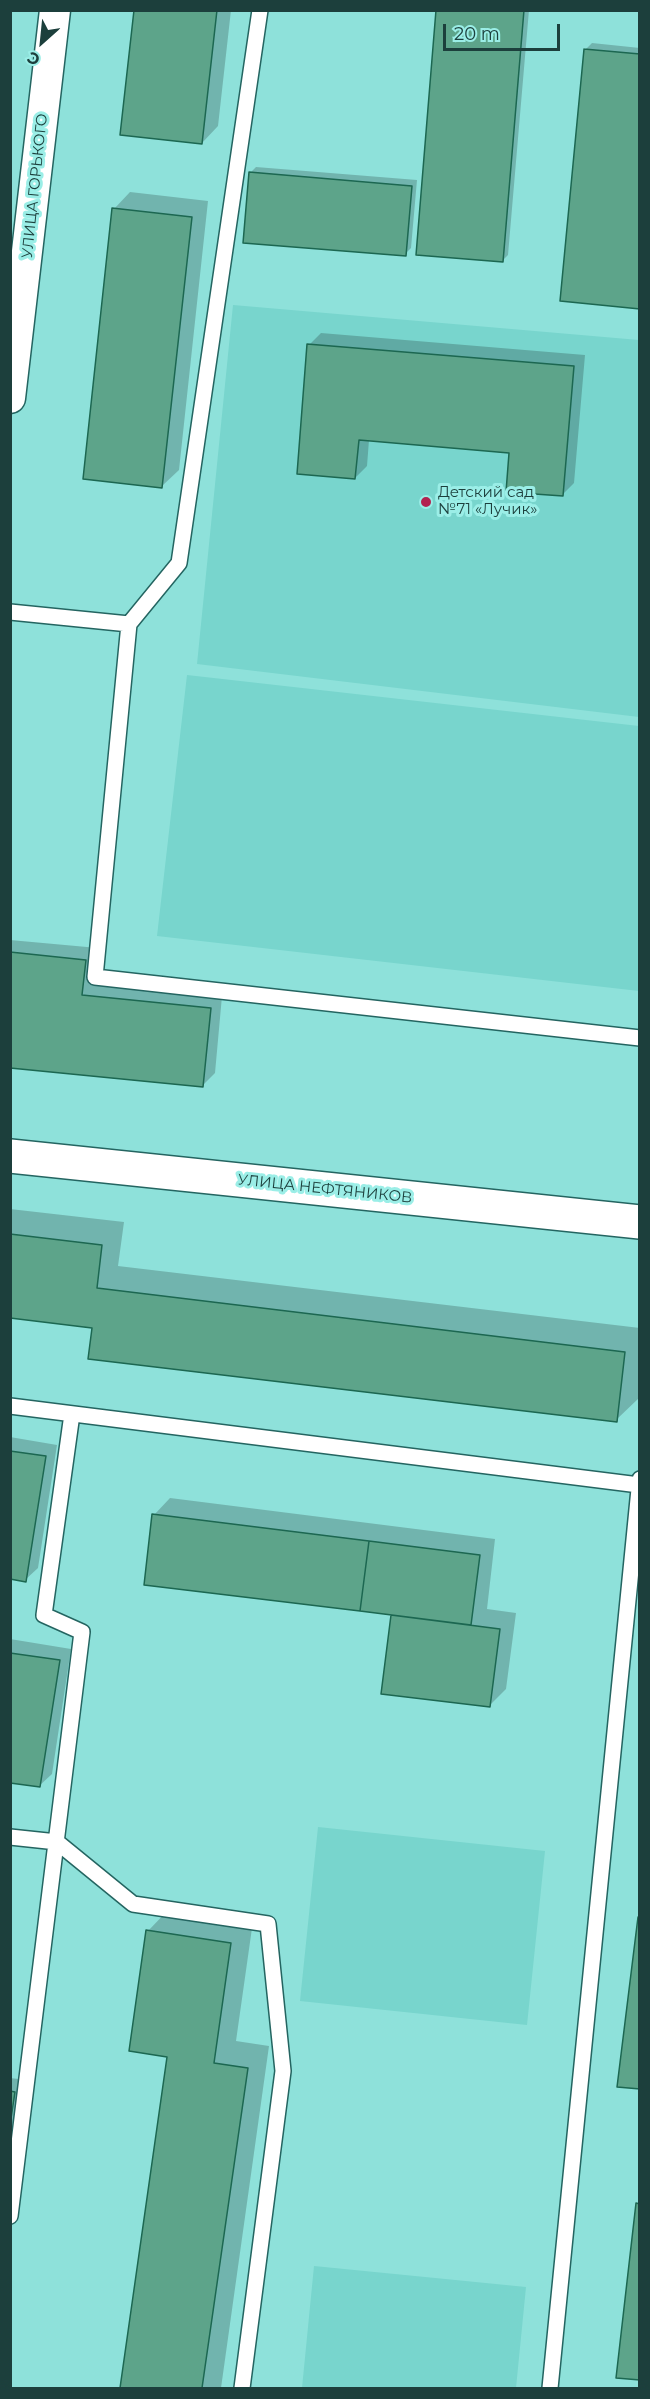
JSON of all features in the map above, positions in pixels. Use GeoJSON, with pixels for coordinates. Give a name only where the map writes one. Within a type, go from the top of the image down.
{"type":"FeatureCollection","features":[{"type":"Feature","properties":{"kind":"main road","name":"УЛИЦА НЕФТЯНИКОВ"},"geometry":{"type":"LineString","coordinates":[[10,1156],[639,1222]]}},
{"type":"Feature","properties":{"kind":"street","name":"УЛИЦА ГОРЬКОГО"},"geometry":{"type":"LineString","coordinates":[[10,398],[55,10]]}},
{"type":"Feature","properties":{"kind":"lane"},"geometry":{"type":"LineString","coordinates":[[260,10],[179,562],[129,624],[95,977],[639,1038]]}},
{"type":"Feature","properties":{"kind":"lane"},"geometry":{"type":"LineString","coordinates":[[10,612],[129,624]]}},
{"type":"Feature","properties":{"kind":"lane"},"geometry":{"type":"LineString","coordinates":[[10,1406],[639,1485]]}},
{"type":"Feature","properties":{"kind":"lane"},"geometry":{"type":"LineString","coordinates":[[10,2216],[82,1632],[44,1615],[72,1414]]}},
{"type":"Feature","properties":{"kind":"lane"},"geometry":{"type":"LineString","coordinates":[[550,2388],[639,1479]]}},
{"type":"Feature","properties":{"kind":"lane"},"geometry":{"type":"LineString","coordinates":[[10,1837],[57,1842],[133,1904],[268,1924],[283,2071],[242,2388]]}},
{"type":"Feature","properties":{"kind":"shaded area","name":"Детский сад №71 «Лучик»"},"geometry":{"type":"Polygon","coordinates":[[[233,305],[639,340],[639,717],[197,664],[233,305]]]}},
{"type":"Feature","properties":{"kind":"shaded area"},"geometry":{"type":"Polygon","coordinates":[[[187,675],[639,726],[639,991],[157,936],[187,675]]]}},
{"type":"Feature","properties":{"kind":"shaded area"},"geometry":{"type":"Polygon","coordinates":[[[318,1827],[545,1851],[527,2025],[300,2001],[318,1827]]]}},
{"type":"Feature","properties":{"kind":"shaded area"},"geometry":{"type":"Polygon","coordinates":[[[314,2266],[526,2287],[516,2388],[302,2388],[314,2266]]]}},
{"type":"Feature","properties":{"kind":"building"},"geometry":{"type":"Polygon","coordinates":[[[134,10],[217,10],[202,144],[120,135],[134,10]]]}},
{"type":"Feature","properties":{"kind":"building"},"geometry":{"type":"Polygon","coordinates":[[[436,10],[524,10],[503,262],[416,255],[436,10]]]}},
{"type":"Feature","properties":{"kind":"building"},"geometry":{"type":"Polygon","coordinates":[[[584,49],[640,54],[640,309],[560,301],[584,49]]]}},
{"type":"Feature","properties":{"kind":"building"},"geometry":{"type":"Polygon","coordinates":[[[249,172],[412,186],[406,256],[243,243],[249,172]]]}},
{"type":"Feature","properties":{"kind":"building"},"geometry":{"type":"Polygon","coordinates":[[[112,208],[192,217],[162,488],[83,479],[112,208]]]}},
{"type":"Feature","properties":{"kind":"building"},"geometry":{"type":"Polygon","coordinates":[[[307,344],[574,366],[563,496],[506,492],[509,453],[359,440],[355,479],[297,474],[307,344]]]}},
{"type":"Feature","properties":{"kind":"building"},"geometry":{"type":"Polygon","coordinates":[[[10,952],[86,960],[82,995],[211,1008],[203,1087],[10,1068],[10,952]]]}},
{"type":"Feature","properties":{"kind":"building"},"geometry":{"type":"Polygon","coordinates":[[[10,1234],[102,1245],[97,1288],[625,1352],[617,1422],[88,1359],[92,1328],[10,1318],[10,1234]]]}},
{"type":"Feature","properties":{"kind":"building"},"geometry":{"type":"Polygon","coordinates":[[[10,1451],[46,1456],[26,1582],[10,1579],[10,1451]]]}},
{"type":"Feature","properties":{"kind":"building"},"geometry":{"type":"Polygon","coordinates":[[[152,1514],[369,1541],[360,1611],[144,1585],[152,1514]]]}},
{"type":"Feature","properties":{"kind":"building"},"geometry":{"type":"Polygon","coordinates":[[[369,1541],[480,1555],[471,1625],[360,1611],[369,1541]]]}},
{"type":"Feature","properties":{"kind":"building"},"geometry":{"type":"Polygon","coordinates":[[[391,1615],[500,1629],[490,1707],[381,1694],[391,1615]]]}},
{"type":"Feature","properties":{"kind":"building"},"geometry":{"type":"Polygon","coordinates":[[[10,1653],[60,1660],[40,1787],[10,1783],[10,1653]]]}},
{"type":"Feature","properties":{"kind":"building"},"geometry":{"type":"Polygon","coordinates":[[[638,1917],[640,1917],[640,2089],[617,2087],[638,1917]]]}},
{"type":"Feature","properties":{"kind":"building"},"geometry":{"type":"Polygon","coordinates":[[[146,1930],[231,1943],[214,2063],[248,2068],[202,2388],[120,2388],[167,2057],[129,2051],[146,1930]]]}},
{"type":"Feature","properties":{"kind":"building"},"geometry":{"type":"Polygon","coordinates":[[[10,2091],[15,2092],[10,2125],[10,2091]]]}},
{"type":"Feature","properties":{"kind":"building"},"geometry":{"type":"Polygon","coordinates":[[[636,2203],[640,2204],[640,2380],[616,2378],[636,2203]]]}},
{"type":"Feature","properties":{"kind":"place","name":"Детский сад №71 «Лучик»"},"geometry":{"type":"Point","coordinates":[426,502]}}]}
